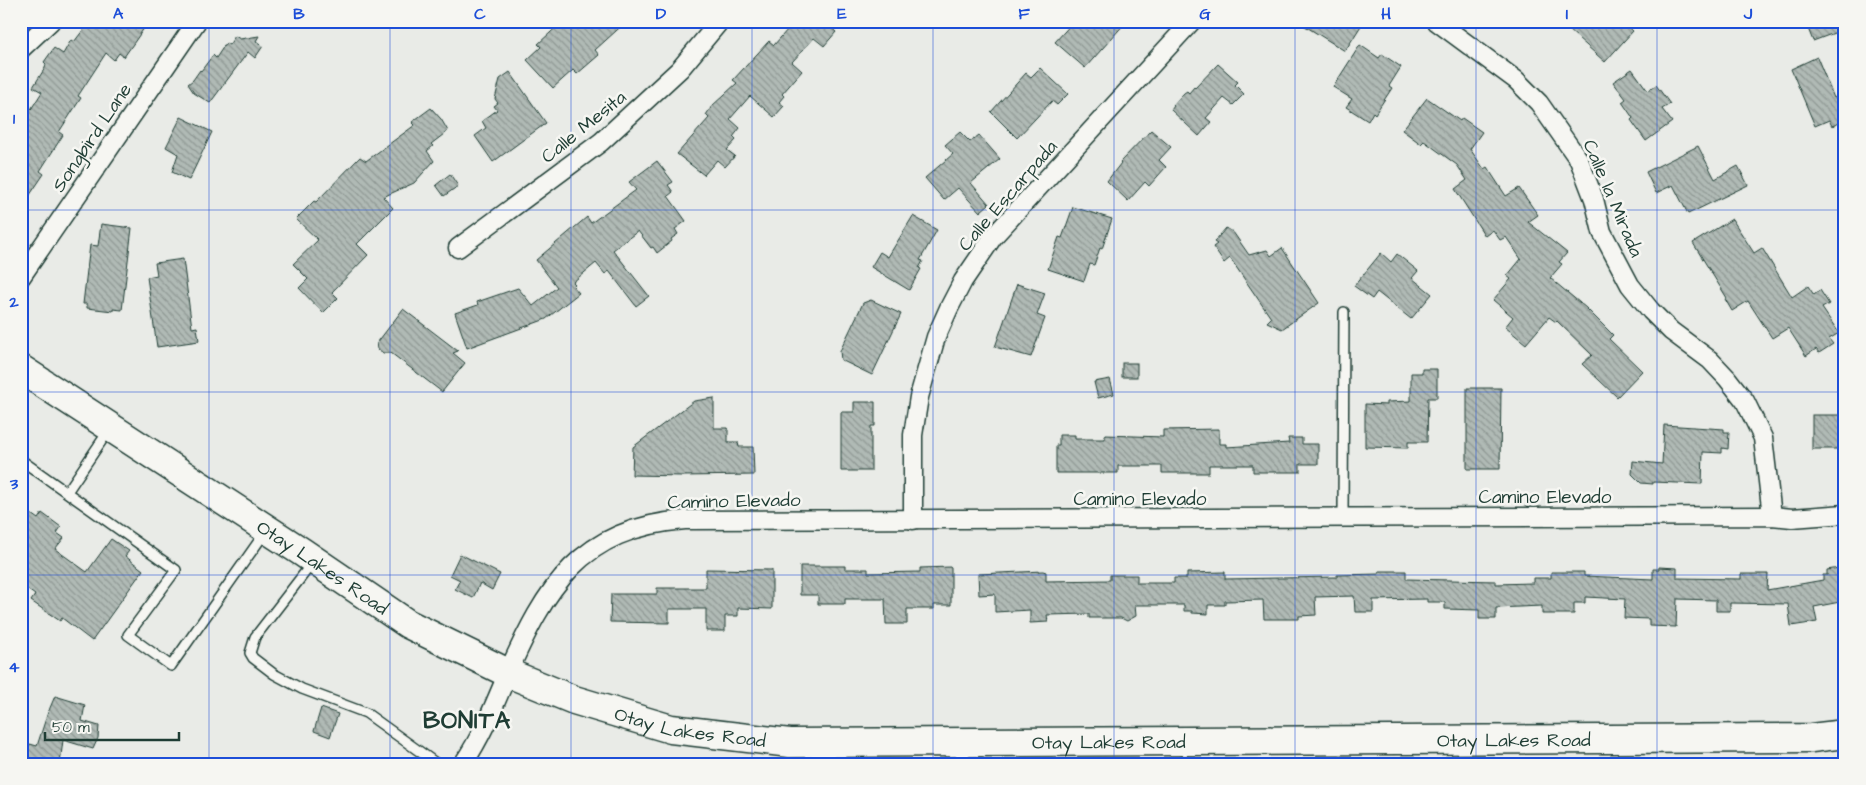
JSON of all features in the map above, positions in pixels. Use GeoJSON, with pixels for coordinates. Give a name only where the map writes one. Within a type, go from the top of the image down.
{"type":"FeatureCollection","features":[{"type":"Feature","properties":{"kind":"main road","name":"Otay Lakes Road"},"geometry":{"type":"LineString","coordinates":[[21,369],[268,529],[408,624],[508,673],[574,700],[671,729],[790,743],[1801,738],[1845,734]]}},
{"type":"Feature","properties":{"kind":"street"},"geometry":{"type":"LineString","coordinates":[[21,49],[51,21]]}},
{"type":"Feature","properties":{"kind":"street","name":"Songbird Lane"},"geometry":{"type":"LineString","coordinates":[[21,277],[197,21]]}},
{"type":"Feature","properties":{"kind":"street","name":"Calle Mesita"},"geometry":{"type":"LineString","coordinates":[[458,248],[601,142],[674,75],[720,21]]}},
{"type":"Feature","properties":{"kind":"street","name":"Calle Escarpada"},"geometry":{"type":"LineString","coordinates":[[913,520],[913,435],[919,397],[936,337],[948,308],[963,281],[993,237],[1192,21]]}},
{"type":"Feature","properties":{"kind":"street","name":"Calle la Mirada"},"geometry":{"type":"LineString","coordinates":[[1436,21],[1516,80],[1539,102],[1579,160],[1594,199],[1602,232],[1630,285],[1651,311],[1671,331],[1710,360],[1727,378],[1744,402],[1763,438],[1772,516]]}},
{"type":"Feature","properties":{"kind":"street","name":"Camino Elevado"},"geometry":{"type":"LineString","coordinates":[[463,764],[489,719],[508,673],[547,596],[557,581],[569,568],[596,547],[630,530],[648,525],[685,520],[1772,516],[1792,518],[1845,514]]}},
{"type":"Feature","properties":{"kind":"lane"},"geometry":{"type":"LineString","coordinates":[[1343,518],[1344,312]]}},
{"type":"Feature","properties":{"kind":"lane"},"geometry":{"type":"LineString","coordinates":[[67,492],[111,426]]}},
{"type":"Feature","properties":{"kind":"lane"},"geometry":{"type":"LineString","coordinates":[[21,460],[176,570],[128,635],[170,666],[268,529]]}},
{"type":"Feature","properties":{"kind":"lane"},"geometry":{"type":"LineString","coordinates":[[314,560],[255,637],[250,653],[252,658],[274,674],[295,685],[366,713],[437,764]]}},
{"type":"Feature","properties":{"kind":"building"},"geometry":{"type":"Polygon","coordinates":[[[90,21],[149,21],[124,57],[119,53],[114,60],[106,53],[78,96],[81,98],[59,132],[63,135],[40,171],[44,174],[21,208],[21,125],[42,92],[33,87],[45,68],[46,64],[44,62],[54,48],[63,54],[71,40],[74,42],[90,21]]]}},
{"type":"Feature","properties":{"kind":"building"},"geometry":{"type":"Polygon","coordinates":[[[563,21],[627,21],[595,50],[599,55],[577,74],[573,70],[553,88],[527,60],[541,47],[538,44],[563,21]]]}},
{"type":"Feature","properties":{"kind":"building"},"geometry":{"type":"Polygon","coordinates":[[[795,21],[824,21],[836,32],[824,46],[814,38],[792,62],[802,71],[782,94],[784,96],[779,102],[784,106],[774,117],[750,96],[730,119],[740,128],[733,137],[736,140],[727,150],[735,156],[725,167],[717,160],[704,175],[677,154],[709,118],[706,115],[712,106],[737,83],[733,80],[769,41],[774,45],[795,21]]]}},
{"type":"Feature","properties":{"kind":"building"},"geometry":{"type":"Polygon","coordinates":[[[1074,21],[1127,21],[1085,68],[1055,42],[1074,21]]]}},
{"type":"Feature","properties":{"kind":"building"},"geometry":{"type":"Polygon","coordinates":[[[1297,21],[1364,21],[1345,51],[1297,21]]]}},
{"type":"Feature","properties":{"kind":"building"},"geometry":{"type":"Polygon","coordinates":[[[1559,21],[1622,21],[1633,31],[1605,62],[1559,21]]]}},
{"type":"Feature","properties":{"kind":"building"},"geometry":{"type":"Polygon","coordinates":[[[1805,21],[1845,21],[1845,29],[1813,41],[1805,21]]]}},
{"type":"Feature","properties":{"kind":"building"},"geometry":{"type":"Polygon","coordinates":[[[235,36],[240,39],[259,36],[256,41],[263,46],[255,58],[248,52],[210,103],[194,93],[188,84],[213,55],[216,58],[226,43],[229,45],[235,36]]]}},
{"type":"Feature","properties":{"kind":"building"},"geometry":{"type":"Polygon","coordinates":[[[1360,45],[1379,58],[1382,54],[1401,67],[1389,86],[1392,88],[1375,114],[1373,112],[1368,121],[1346,107],[1352,99],[1333,87],[1360,45]]]}},
{"type":"Feature","properties":{"kind":"building"},"geometry":{"type":"Polygon","coordinates":[[[1817,57],[1834,98],[1845,94],[1845,121],[1832,126],[1829,120],[1815,126],[1791,69],[1817,57]]]}},
{"type":"Feature","properties":{"kind":"building"},"geometry":{"type":"Polygon","coordinates":[[[1218,64],[1238,82],[1235,85],[1244,94],[1233,105],[1224,98],[1206,118],[1211,122],[1199,136],[1171,110],[1184,93],[1187,91],[1189,93],[1195,88],[1218,64]]]}},
{"type":"Feature","properties":{"kind":"building"},"geometry":{"type":"Polygon","coordinates":[[[1040,68],[1068,94],[1057,105],[1052,101],[1017,138],[991,112],[1026,73],[1031,77],[1040,68]]]}},
{"type":"Feature","properties":{"kind":"building"},"geometry":{"type":"Polygon","coordinates":[[[1632,69],[1648,91],[1656,85],[1670,104],[1662,109],[1672,122],[1646,141],[1631,120],[1633,118],[1622,102],[1626,99],[1613,82],[1632,69]]]}},
{"type":"Feature","properties":{"kind":"building"},"geometry":{"type":"Polygon","coordinates":[[[510,72],[546,123],[493,162],[475,136],[486,128],[482,121],[497,110],[494,106],[498,103],[495,99],[500,79],[510,72]]]}},
{"type":"Feature","properties":{"kind":"building"},"geometry":{"type":"Polygon","coordinates":[[[1427,98],[1460,121],[1462,118],[1482,132],[1470,149],[1484,169],[1487,167],[1506,196],[1519,188],[1538,215],[1528,222],[1567,253],[1559,262],[1562,264],[1550,278],[1586,308],[1613,335],[1609,339],[1642,371],[1617,397],[1582,364],[1592,355],[1557,321],[1549,317],[1526,344],[1505,327],[1513,317],[1493,300],[1511,279],[1507,276],[1521,259],[1506,237],[1500,240],[1493,230],[1485,236],[1455,189],[1467,180],[1457,165],[1424,141],[1421,144],[1402,130],[1427,98]]]}},
{"type":"Feature","properties":{"kind":"building"},"geometry":{"type":"Polygon","coordinates":[[[431,108],[441,119],[448,131],[431,144],[433,146],[427,151],[434,161],[414,183],[383,197],[393,208],[357,244],[368,255],[332,292],[338,298],[323,313],[299,288],[308,279],[293,264],[318,240],[296,219],[314,201],[316,202],[360,157],[366,161],[415,125],[412,122],[431,108]]]}},
{"type":"Feature","properties":{"kind":"building"},"geometry":{"type":"Polygon","coordinates":[[[181,117],[212,132],[189,180],[172,172],[178,154],[166,147],[181,117]]]}},
{"type":"Feature","properties":{"kind":"building"},"geometry":{"type":"Polygon","coordinates":[[[1151,130],[1171,147],[1159,160],[1166,167],[1149,186],[1145,182],[1128,201],[1107,181],[1120,162],[1151,130]]]}},
{"type":"Feature","properties":{"kind":"building"},"geometry":{"type":"Polygon","coordinates":[[[960,132],[970,142],[979,135],[1000,159],[971,183],[989,204],[980,212],[958,188],[944,200],[925,178],[953,154],[945,145],[960,132]]]}},
{"type":"Feature","properties":{"kind":"building"},"geometry":{"type":"Polygon","coordinates":[[[1698,146],[1715,179],[1738,166],[1748,185],[1688,214],[1673,185],[1656,193],[1646,172],[1698,146]]]}},
{"type":"Feature","properties":{"kind":"building"},"geometry":{"type":"Polygon","coordinates":[[[657,161],[673,182],[668,185],[673,192],[668,196],[686,221],[675,229],[678,234],[671,239],[672,241],[657,253],[638,231],[613,250],[649,296],[636,306],[609,271],[605,274],[596,263],[573,282],[575,284],[573,286],[579,293],[546,319],[467,348],[455,313],[478,305],[477,302],[518,288],[533,306],[557,287],[536,260],[587,217],[591,223],[636,190],[629,182],[657,161]]]}},
{"type":"Feature","properties":{"kind":"building"},"geometry":{"type":"Polygon","coordinates":[[[450,174],[458,186],[444,196],[436,185],[450,174]]]}},
{"type":"Feature","properties":{"kind":"building"},"geometry":{"type":"Polygon","coordinates":[[[1073,207],[1112,219],[1102,249],[1100,248],[1094,265],[1090,264],[1084,281],[1048,269],[1059,237],[1062,238],[1073,207]]]}},
{"type":"Feature","properties":{"kind":"building"},"geometry":{"type":"Polygon","coordinates":[[[913,216],[937,230],[920,260],[923,261],[919,268],[921,269],[909,290],[871,267],[880,252],[888,257],[913,216]]]}},
{"type":"Feature","properties":{"kind":"building"},"geometry":{"type":"Polygon","coordinates":[[[1732,219],[1754,253],[1762,248],[1792,297],[1808,286],[1814,295],[1820,290],[1829,304],[1822,308],[1839,333],[1829,339],[1833,344],[1819,353],[1816,349],[1806,356],[1788,328],[1772,338],[1748,301],[1732,311],[1725,299],[1727,298],[1693,243],[1732,219]]]}},
{"type":"Feature","properties":{"kind":"building"},"geometry":{"type":"Polygon","coordinates":[[[101,224],[132,228],[122,310],[113,309],[113,311],[87,308],[87,304],[83,304],[90,245],[98,246],[101,224]]]}},
{"type":"Feature","properties":{"kind":"building"},"geometry":{"type":"Polygon","coordinates":[[[1226,228],[1233,232],[1249,255],[1267,250],[1271,256],[1282,248],[1319,303],[1282,329],[1267,322],[1271,318],[1230,258],[1224,263],[1213,247],[1217,244],[1214,242],[1226,228]]]}},
{"type":"Feature","properties":{"kind":"building"},"geometry":{"type":"Polygon","coordinates":[[[1381,253],[1391,262],[1397,254],[1418,271],[1412,278],[1432,294],[1411,319],[1377,292],[1372,299],[1354,286],[1381,253]]]}},
{"type":"Feature","properties":{"kind":"building"},"geometry":{"type":"Polygon","coordinates":[[[183,259],[192,328],[197,327],[199,341],[157,347],[147,277],[157,275],[155,263],[183,259]]]}},
{"type":"Feature","properties":{"kind":"building"},"geometry":{"type":"Polygon","coordinates":[[[1017,284],[1045,293],[1037,315],[1045,318],[1031,357],[995,347],[1017,284]]]}},
{"type":"Feature","properties":{"kind":"building"},"geometry":{"type":"Polygon","coordinates":[[[871,300],[901,314],[872,375],[841,360],[840,351],[863,303],[871,300]]]}},
{"type":"Feature","properties":{"kind":"building"},"geometry":{"type":"Polygon","coordinates":[[[403,309],[458,351],[453,353],[465,363],[442,392],[391,353],[383,353],[378,349],[377,343],[403,309]]]}},
{"type":"Feature","properties":{"kind":"building"},"geometry":{"type":"Polygon","coordinates":[[[1122,363],[1137,363],[1137,377],[1122,377],[1122,363]]]}},
{"type":"Feature","properties":{"kind":"building"},"geometry":{"type":"Polygon","coordinates":[[[1422,369],[1437,369],[1437,398],[1428,398],[1427,442],[1408,442],[1408,448],[1365,447],[1365,404],[1387,405],[1387,402],[1411,401],[1411,373],[1422,373],[1422,369]]]}},
{"type":"Feature","properties":{"kind":"building"},"geometry":{"type":"Polygon","coordinates":[[[1110,379],[1114,394],[1098,398],[1094,382],[1110,379]]]}},
{"type":"Feature","properties":{"kind":"building"},"geometry":{"type":"Polygon","coordinates":[[[1467,388],[1501,388],[1500,469],[1467,469],[1467,388]]]}},
{"type":"Feature","properties":{"kind":"building"},"geometry":{"type":"Polygon","coordinates":[[[714,398],[714,428],[728,428],[728,442],[738,442],[739,447],[753,447],[754,475],[632,475],[633,447],[694,401],[714,398]]]}},
{"type":"Feature","properties":{"kind":"building"},"geometry":{"type":"Polygon","coordinates":[[[854,402],[875,402],[875,426],[871,426],[871,471],[841,471],[841,412],[854,412],[854,402]]]}},
{"type":"Feature","properties":{"kind":"building"},"geometry":{"type":"Polygon","coordinates":[[[1812,415],[1845,415],[1845,449],[1812,449],[1812,415]]]}},
{"type":"Feature","properties":{"kind":"building"},"geometry":{"type":"Polygon","coordinates":[[[1664,425],[1724,429],[1724,432],[1729,432],[1728,449],[1722,448],[1722,453],[1703,452],[1702,484],[1641,483],[1632,474],[1633,461],[1662,464],[1664,425]]]}},
{"type":"Feature","properties":{"kind":"building"},"geometry":{"type":"Polygon","coordinates":[[[1219,429],[1219,444],[1226,444],[1226,447],[1289,443],[1288,438],[1302,438],[1302,444],[1318,444],[1318,464],[1300,464],[1300,472],[1253,472],[1253,465],[1209,465],[1209,473],[1162,473],[1162,466],[1118,466],[1118,473],[1056,473],[1056,445],[1059,445],[1059,435],[1075,435],[1075,439],[1105,439],[1105,435],[1163,437],[1163,430],[1219,429]]]}},
{"type":"Feature","properties":{"kind":"building"},"geometry":{"type":"Polygon","coordinates":[[[42,513],[61,527],[57,533],[64,538],[55,549],[87,572],[111,539],[129,551],[125,556],[143,570],[92,641],[62,618],[60,621],[31,601],[35,595],[21,585],[21,528],[31,514],[38,519],[42,513]]]}},
{"type":"Feature","properties":{"kind":"building"},"geometry":{"type":"Polygon","coordinates":[[[460,554],[500,574],[492,590],[480,583],[473,598],[455,589],[460,580],[450,575],[460,554]]]}},
{"type":"Feature","properties":{"kind":"building"},"geometry":{"type":"Polygon","coordinates":[[[800,566],[845,566],[845,569],[868,569],[868,573],[920,572],[920,568],[951,567],[951,605],[934,605],[934,609],[907,609],[907,624],[886,624],[885,599],[845,599],[845,604],[818,604],[818,595],[800,595],[800,566]]]}},
{"type":"Feature","properties":{"kind":"building"},"geometry":{"type":"Polygon","coordinates":[[[1659,567],[1677,568],[1677,578],[1741,579],[1741,574],[1768,574],[1767,590],[1823,580],[1823,575],[1827,575],[1827,570],[1845,567],[1845,601],[1814,607],[1817,622],[1791,626],[1788,604],[1730,603],[1730,611],[1716,611],[1716,600],[1677,599],[1676,627],[1649,626],[1649,619],[1624,618],[1625,599],[1585,597],[1585,603],[1574,603],[1574,614],[1542,614],[1542,606],[1496,608],[1496,619],[1479,619],[1479,610],[1445,609],[1445,602],[1427,602],[1427,599],[1373,600],[1373,612],[1355,612],[1354,596],[1315,597],[1316,615],[1299,616],[1299,619],[1264,619],[1263,600],[1225,601],[1225,605],[1208,605],[1208,614],[1184,611],[1184,605],[1135,605],[1136,616],[1127,621],[1121,618],[1089,618],[1089,614],[1047,615],[1048,622],[1030,623],[1030,610],[995,612],[995,594],[979,595],[978,574],[1043,571],[1046,572],[1046,581],[1110,580],[1110,575],[1137,575],[1137,583],[1174,583],[1174,578],[1187,578],[1187,573],[1225,572],[1225,579],[1337,577],[1337,575],[1379,574],[1379,571],[1406,571],[1406,579],[1496,581],[1496,584],[1533,583],[1533,578],[1551,578],[1551,572],[1584,572],[1584,576],[1653,579],[1653,569],[1659,569],[1659,567]]]}},
{"type":"Feature","properties":{"kind":"building"},"geometry":{"type":"Polygon","coordinates":[[[706,569],[772,570],[772,609],[738,608],[738,616],[725,616],[725,631],[706,631],[706,609],[669,609],[669,623],[610,622],[611,594],[657,594],[657,588],[706,588],[706,569]]]}},
{"type":"Feature","properties":{"kind":"building"},"geometry":{"type":"Polygon","coordinates":[[[55,696],[85,705],[82,721],[99,726],[98,738],[93,749],[63,740],[60,764],[24,764],[25,754],[30,744],[37,746],[55,696]]]}},
{"type":"Feature","properties":{"kind":"building"},"geometry":{"type":"Polygon","coordinates":[[[321,708],[338,714],[330,737],[314,731],[321,708]]]}},
{"type":"Feature","properties":{"kind":"district","name":"BONITA"},"geometry":{"type":"Point","coordinates":[467,720]}}]}
